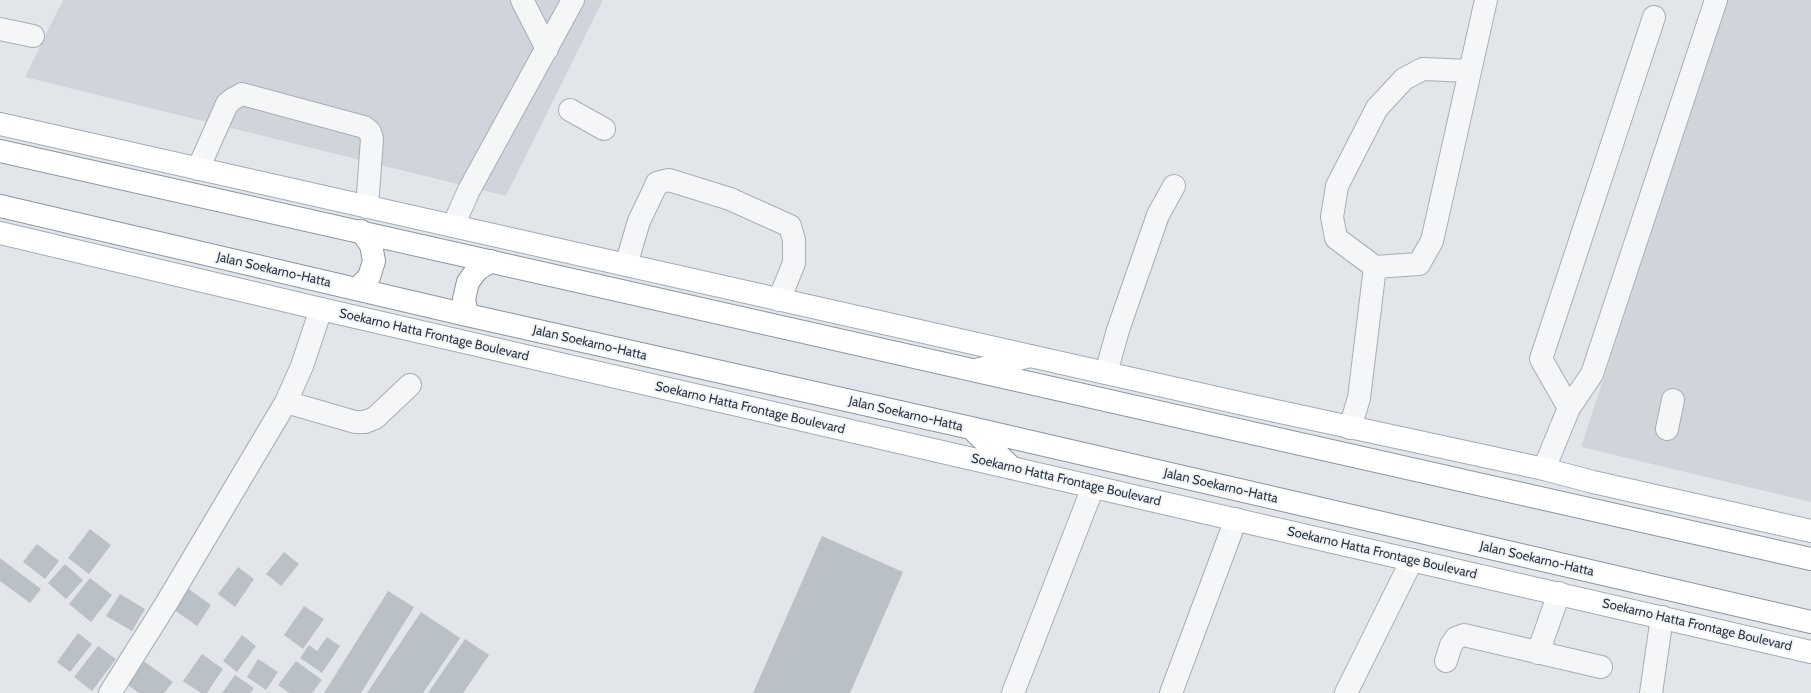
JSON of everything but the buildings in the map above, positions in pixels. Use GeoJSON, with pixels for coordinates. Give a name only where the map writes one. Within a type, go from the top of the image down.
{"type":"FeatureCollection","features":[{"type":"Feature","properties":{"kind":"main road"},"geometry":{"type":"LineString","coordinates":[[0,124],[1350,428],[1544,469],[1600,484],[1811,531]]}},
{"type":"Feature","properties":{"kind":"main road"},"geometry":{"type":"LineString","coordinates":[[0,150],[1811,560]]}},
{"type":"Feature","properties":{"kind":"main road","name":"Jalan Soekarno-Hatta"},"geometry":{"type":"LineString","coordinates":[[0,206],[466,315],[971,428],[1811,622]]}},
{"type":"Feature","properties":{"kind":"main road"},"geometry":{"type":"LineString","coordinates":[[357,289],[369,277],[374,261],[371,245],[361,231]]}},
{"type":"Feature","properties":{"kind":"main road","name":"Jalan Soekarno-Hatta"},"geometry":{"type":"LineString","coordinates":[[0,233],[321,309]]}},
{"type":"Feature","properties":{"kind":"main road"},"geometry":{"type":"LineString","coordinates":[[466,315],[464,299],[468,282],[477,270],[491,260]]}},
{"type":"Feature","properties":{"kind":"main road","name":"Soekarno Hatta Frontage Boulevard"},"geometry":{"type":"LineString","coordinates":[[321,309],[1811,652]]}},
{"type":"Feature","properties":{"kind":"main road"},"geometry":{"type":"LineString","coordinates":[[975,370],[1030,356]]}},
{"type":"Feature","properties":{"kind":"main road"},"geometry":{"type":"LineString","coordinates":[[971,428],[1012,468]]}},
{"type":"Feature","properties":{"kind":"street"},"geometry":{"type":"LineString","coordinates":[[522,0],[547,49]]}},
{"type":"Feature","properties":{"kind":"street"},"geometry":{"type":"LineString","coordinates":[[453,226],[469,190],[573,0]]}},
{"type":"Feature","properties":{"kind":"street"},"geometry":{"type":"LineString","coordinates":[[1470,71],[1423,69],[1404,79],[1377,108],[1337,186],[1332,217],[1336,238],[1375,268],[1419,264],[1432,241],[1486,0]]}},
{"type":"Feature","properties":{"kind":"street"},"geometry":{"type":"LineString","coordinates":[[1544,469],[1569,408],[1592,374],[1716,0]]}},
{"type":"Feature","properties":{"kind":"street"},"geometry":{"type":"LineString","coordinates":[[1569,408],[1541,359],[1654,17]]}},
{"type":"Feature","properties":{"kind":"street"},"geometry":{"type":"LineString","coordinates":[[0,29],[33,36]]}},
{"type":"Feature","properties":{"kind":"street"},"geometry":{"type":"LineString","coordinates":[[198,169],[227,104],[242,94],[364,127],[370,132],[372,139],[367,207]]}},
{"type":"Feature","properties":{"kind":"street"},"geometry":{"type":"LineString","coordinates":[[570,110],[604,129]]}},
{"type":"Feature","properties":{"kind":"street"},"geometry":{"type":"LineString","coordinates":[[626,265],[639,221],[653,192],[658,183],[669,180],[730,199],[790,226],[794,240],[794,263],[779,300]]}},
{"type":"Feature","properties":{"kind":"street"},"geometry":{"type":"LineString","coordinates":[[1106,373],[1118,330],[1158,215],[1174,186]]}},
{"type":"Feature","properties":{"kind":"street"},"geometry":{"type":"LineString","coordinates":[[1350,428],[1359,398],[1375,268]]}},
{"type":"Feature","properties":{"kind":"street"},"geometry":{"type":"LineString","coordinates":[[110,693],[166,604],[286,402],[302,366],[321,309]]}},
{"type":"Feature","properties":{"kind":"street"},"geometry":{"type":"LineString","coordinates":[[286,402],[355,422],[365,422],[375,418],[410,385]]}},
{"type":"Feature","properties":{"kind":"street"},"geometry":{"type":"LineString","coordinates":[[1667,429],[1673,400]]}},
{"type":"Feature","properties":{"kind":"street"},"geometry":{"type":"LineString","coordinates":[[1013,693],[1093,487]]}},
{"type":"Feature","properties":{"kind":"street"},"geometry":{"type":"LineString","coordinates":[[1171,693],[1236,519]]}},
{"type":"Feature","properties":{"kind":"street"},"geometry":{"type":"LineString","coordinates":[[1346,693],[1412,560]]}},
{"type":"Feature","properties":{"kind":"street"},"geometry":{"type":"LineString","coordinates":[[1538,653],[1559,593]]}},
{"type":"Feature","properties":{"kind":"street"},"geometry":{"type":"LineString","coordinates":[[1651,693],[1662,617]]}},
{"type":"Feature","properties":{"kind":"street"},"geometry":{"type":"LineString","coordinates":[[1446,661],[1451,645],[1456,638],[1464,635],[1601,667]]}},
{"type":"Feature","properties":{"kind":"shaded area"},"geometry":{"type":"Polygon","coordinates":[[[63,0],[603,0],[506,196],[25,77],[63,0]]]}},
{"type":"Feature","properties":{"kind":"shaded area"},"geometry":{"type":"Polygon","coordinates":[[[1728,0],[1811,0],[1811,502],[1581,447],[1728,0]]]}}]}
